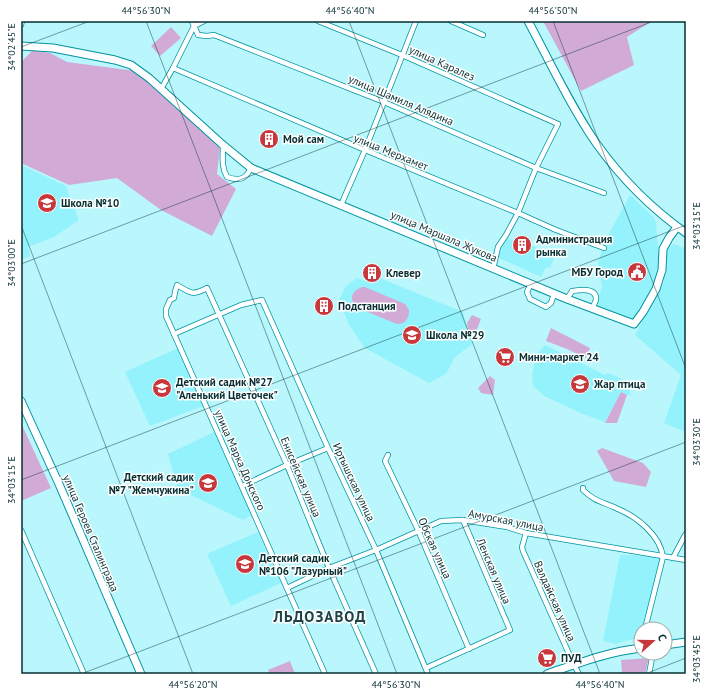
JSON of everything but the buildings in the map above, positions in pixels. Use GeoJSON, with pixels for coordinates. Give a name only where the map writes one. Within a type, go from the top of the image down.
{"type":"FeatureCollection","features":[{"type":"Feature","properties":{"kind":"street"},"geometry":{"type":"LineString","coordinates":[[21,25],[22,21]]}},
{"type":"Feature","properties":{"kind":"street"},"geometry":{"type":"LineString","coordinates":[[161,90],[173,68],[193,23],[204,21]]}},
{"type":"Feature","properties":{"kind":"street","name":"улица Каралез"},"geometry":{"type":"LineString","coordinates":[[318,21],[402,55],[558,124],[536,168]]}},
{"type":"Feature","properties":{"kind":"street"},"geometry":{"type":"LineString","coordinates":[[341,205],[365,150],[416,21]]}},
{"type":"Feature","properties":{"kind":"street"},"geometry":{"type":"LineString","coordinates":[[451,21],[483,35]]}},
{"type":"Feature","properties":{"kind":"street"},"geometry":{"type":"LineString","coordinates":[[528,21],[571,102],[596,142],[612,164],[629,184],[650,204],[686,233]]}},
{"type":"Feature","properties":{"kind":"street","name":"улица Шамиля Алядина"},"geometry":{"type":"LineString","coordinates":[[193,23],[198,35],[214,35],[384,102],[536,168],[604,194]]}},
{"type":"Feature","properties":{"kind":"street","name":"улица Маршала Жукова"},"geometry":{"type":"LineString","coordinates":[[21,46],[53,48],[115,60],[131,66],[139,70],[223,145],[249,166],[493,269],[592,309],[634,324],[643,312],[656,289],[662,270],[663,249],[668,238],[677,227]]}},
{"type":"Feature","properties":{"kind":"street","name":"улица Мерхамет"},"geometry":{"type":"LineString","coordinates":[[173,68],[556,230],[604,248]]}},
{"type":"Feature","properties":{"kind":"street"},"geometry":{"type":"LineString","coordinates":[[223,145],[223,164],[227,177],[241,179],[248,174],[249,166]]}},
{"type":"Feature","properties":{"kind":"street"},"geometry":{"type":"LineString","coordinates":[[493,269],[498,247],[518,213],[536,168]]}},
{"type":"Feature","properties":{"kind":"street"},"geometry":{"type":"LineString","coordinates":[[531,284],[527,292],[530,299],[546,307],[551,303],[554,294]]}},
{"type":"Feature","properties":{"kind":"street","name":"улица Марка Донского"},"geometry":{"type":"LineString","coordinates":[[207,288],[194,293],[177,285],[174,298],[170,300],[166,316],[325,674]]}},
{"type":"Feature","properties":{"kind":"street","name":"Енисейская улица"},"geometry":{"type":"LineString","coordinates":[[207,288],[287,465],[329,568],[376,674]]}},
{"type":"Feature","properties":{"kind":"street"},"geometry":{"type":"LineString","coordinates":[[567,299],[572,291],[587,290],[592,292],[596,300],[592,309]]}},
{"type":"Feature","properties":{"kind":"street","name":"Иртышская улица"},"geometry":{"type":"LineString","coordinates":[[218,314],[241,305],[262,300],[328,448],[376,550],[428,674]]}},
{"type":"Feature","properties":{"kind":"street"},"geometry":{"type":"LineString","coordinates":[[174,334],[218,314]]}},
{"type":"Feature","properties":{"kind":"street","name":"улица Героев Сталинграда"},"geometry":{"type":"LineString","coordinates":[[21,401],[59,484],[141,674]]}},
{"type":"Feature","properties":{"kind":"street"},"geometry":{"type":"LineString","coordinates":[[242,486],[328,448]]}},
{"type":"Feature","properties":{"kind":"street","name":"Обская улица"},"geometry":{"type":"LineString","coordinates":[[388,455],[385,461],[418,530],[469,649]]}},
{"type":"Feature","properties":{"kind":"street"},"geometry":{"type":"LineString","coordinates":[[583,488],[589,496],[620,510],[642,524],[660,546],[663,557],[647,621]]}},
{"type":"Feature","properties":{"kind":"street","name":"Амурская улица"},"geometry":{"type":"LineString","coordinates":[[287,588],[329,568],[376,550],[441,521],[463,520],[507,527],[526,534],[686,560]]}},
{"type":"Feature","properties":{"kind":"street","name":"Ленская улица"},"geometry":{"type":"LineString","coordinates":[[463,520],[510,630],[469,649]]}},
{"type":"Feature","properties":{"kind":"street"},"geometry":{"type":"LineString","coordinates":[[21,530],[84,674]]}},
{"type":"Feature","properties":{"kind":"street","name":"Валдайская улица"},"geometry":{"type":"LineString","coordinates":[[526,534],[522,547],[579,674]]}},
{"type":"Feature","properties":{"kind":"street"},"geometry":{"type":"LineString","coordinates":[[673,558],[686,534]]}},
{"type":"Feature","properties":{"kind":"street"},"geometry":{"type":"LineString","coordinates":[[673,644],[686,642]]}},
{"type":"Feature","properties":{"kind":"street"},"geometry":{"type":"LineString","coordinates":[[426,668],[469,649]]}},
{"type":"Feature","properties":{"kind":"street"},"geometry":{"type":"LineString","coordinates":[[548,674],[609,653],[633,649]]}},
{"type":"Feature","properties":{"kind":"street"},"geometry":{"type":"LineString","coordinates":[[649,674],[651,661]]}},
{"type":"Feature","properties":{"kind":"shaded area"},"geometry":{"type":"Polygon","coordinates":[[[543,21],[652,21],[627,37],[634,65],[581,91],[543,21]]]}},
{"type":"Feature","properties":{"kind":"shaded area"},"geometry":{"type":"Polygon","coordinates":[[[171,27],[181,38],[160,56],[151,46],[171,27]]]}},
{"type":"Feature","properties":{"kind":"shaded area"},"geometry":{"type":"Polygon","coordinates":[[[33,50],[50,53],[67,62],[136,71],[220,147],[217,174],[236,189],[212,236],[161,210],[117,178],[69,185],[21,163],[21,62],[33,50]]]}},
{"type":"Feature","properties":{"kind":"shaded area","name":"Школа №10"},"geometry":{"type":"Polygon","coordinates":[[[21,165],[66,186],[79,220],[54,237],[28,247],[30,256],[21,260],[21,165]]]}},
{"type":"Feature","properties":{"kind":"shaded area"},"geometry":{"type":"Polygon","coordinates":[[[630,195],[654,218],[656,223],[660,272],[647,301],[636,317],[631,319],[595,307],[602,287],[598,263],[604,243],[630,195]]]}},
{"type":"Feature","properties":{"kind":"shaded area"},"geometry":{"type":"Polygon","coordinates":[[[505,238],[523,242],[555,255],[550,268],[546,267],[541,277],[497,257],[505,238]]]}},
{"type":"Feature","properties":{"kind":"shaded area"},"geometry":{"type":"Polygon","coordinates":[[[674,244],[686,249],[686,432],[664,423],[681,375],[635,335],[664,282],[666,251],[674,244]]]}},
{"type":"Feature","properties":{"kind":"shaded area","name":"Школа №29"},"geometry":{"type":"Polygon","coordinates":[[[377,277],[463,312],[472,344],[455,357],[446,374],[429,383],[365,348],[349,325],[339,300],[346,286],[357,278],[374,284],[377,277]]]}},
{"type":"Feature","properties":{"kind":"shaded area"},"geometry":{"type":"Polygon","coordinates":[[[362,287],[405,304],[409,310],[405,322],[397,324],[358,308],[353,302],[352,296],[355,291],[362,287]]]}},
{"type":"Feature","properties":{"kind":"shaded area"},"geometry":{"type":"Polygon","coordinates":[[[472,315],[481,319],[475,334],[469,334],[467,323],[472,315]]]}},
{"type":"Feature","properties":{"kind":"shaded area"},"geometry":{"type":"Polygon","coordinates":[[[551,328],[590,348],[586,358],[546,341],[551,328]]]}},
{"type":"Feature","properties":{"kind":"shaded area","name":"Жар птица"},"geometry":{"type":"Polygon","coordinates":[[[545,345],[605,375],[608,373],[626,381],[631,395],[621,392],[605,422],[583,414],[544,396],[533,386],[532,375],[535,360],[540,350],[545,345]]]}},
{"type":"Feature","properties":{"kind":"shaded area"},"geometry":{"type":"Polygon","coordinates":[[[178,348],[203,406],[150,426],[125,372],[178,348]]]}},
{"type":"Feature","properties":{"kind":"shaded area"},"geometry":{"type":"Polygon","coordinates":[[[490,376],[495,380],[493,395],[481,393],[478,388],[490,376]]]}},
{"type":"Feature","properties":{"kind":"shaded area"},"geometry":{"type":"Polygon","coordinates":[[[621,392],[627,395],[617,423],[605,423],[621,392]]]}},
{"type":"Feature","properties":{"kind":"shaded area"},"geometry":{"type":"Polygon","coordinates":[[[21,423],[51,488],[21,501],[21,423]]]}},
{"type":"Feature","properties":{"kind":"shaded area"},"geometry":{"type":"Polygon","coordinates":[[[214,432],[252,515],[243,520],[178,489],[168,454],[214,432]]]}},
{"type":"Feature","properties":{"kind":"shaded area"},"geometry":{"type":"Polygon","coordinates":[[[602,448],[643,463],[651,472],[646,487],[614,481],[597,451],[602,448]]]}},
{"type":"Feature","properties":{"kind":"shaded area"},"geometry":{"type":"Polygon","coordinates":[[[258,532],[281,583],[231,606],[207,554],[258,532]]]}},
{"type":"Feature","properties":{"kind":"shaded area"},"geometry":{"type":"Polygon","coordinates":[[[620,555],[659,557],[660,559],[646,621],[633,621],[633,639],[615,644],[603,641],[620,555]]]}},
{"type":"Feature","properties":{"kind":"shaded area"},"geometry":{"type":"Polygon","coordinates":[[[633,659],[633,661],[648,661],[645,674],[617,674],[622,672],[621,660],[633,659]]]}},
{"type":"Feature","properties":{"kind":"shaded area"},"geometry":{"type":"Polygon","coordinates":[[[290,661],[295,674],[270,674],[268,670],[290,661]]]}},
{"type":"Feature","properties":{"kind":"place","name":"Мой сам"},"geometry":{"type":"Point","coordinates":[269,139]}},
{"type":"Feature","properties":{"kind":"place","name":"Школа №10"},"geometry":{"type":"Point","coordinates":[47,203]}},
{"type":"Feature","properties":{"kind":"place","name":"Администрация рынка"},"geometry":{"type":"Point","coordinates":[522,245]}},
{"type":"Feature","properties":{"kind":"place","name":"МБУ Город"},"geometry":{"type":"Point","coordinates":[637,272]}},
{"type":"Feature","properties":{"kind":"place","name":"Клевер"},"geometry":{"type":"Point","coordinates":[372,273]}},
{"type":"Feature","properties":{"kind":"place","name":"Подстанция"},"geometry":{"type":"Point","coordinates":[324,306]}},
{"type":"Feature","properties":{"kind":"place","name":"Школа №29"},"geometry":{"type":"Point","coordinates":[412,335]}},
{"type":"Feature","properties":{"kind":"place","name":"Мини-маркет 24"},"geometry":{"type":"Point","coordinates":[505,357]}},
{"type":"Feature","properties":{"kind":"place","name":"Жар птица"},"geometry":{"type":"Point","coordinates":[580,384]}},
{"type":"Feature","properties":{"kind":"place","name":"Детский садик №27 \"Аленький Цветочек\""},"geometry":{"type":"Point","coordinates":[162,388]}},
{"type":"Feature","properties":{"kind":"place","name":"Детский садик №7 \"Жемчужина\""},"geometry":{"type":"Point","coordinates":[208,483]}},
{"type":"Feature","properties":{"kind":"place","name":"Детский садик №106 \"Лазурный\""},"geometry":{"type":"Point","coordinates":[245,564]}},
{"type":"Feature","properties":{"kind":"place","name":"ПУД"},"geometry":{"type":"Point","coordinates":[547,658]}},
{"type":"Feature","properties":{"kind":"district","name":"ЛЬДОЗАВОД"},"geometry":{"type":"Point","coordinates":[320,617]}}]}
